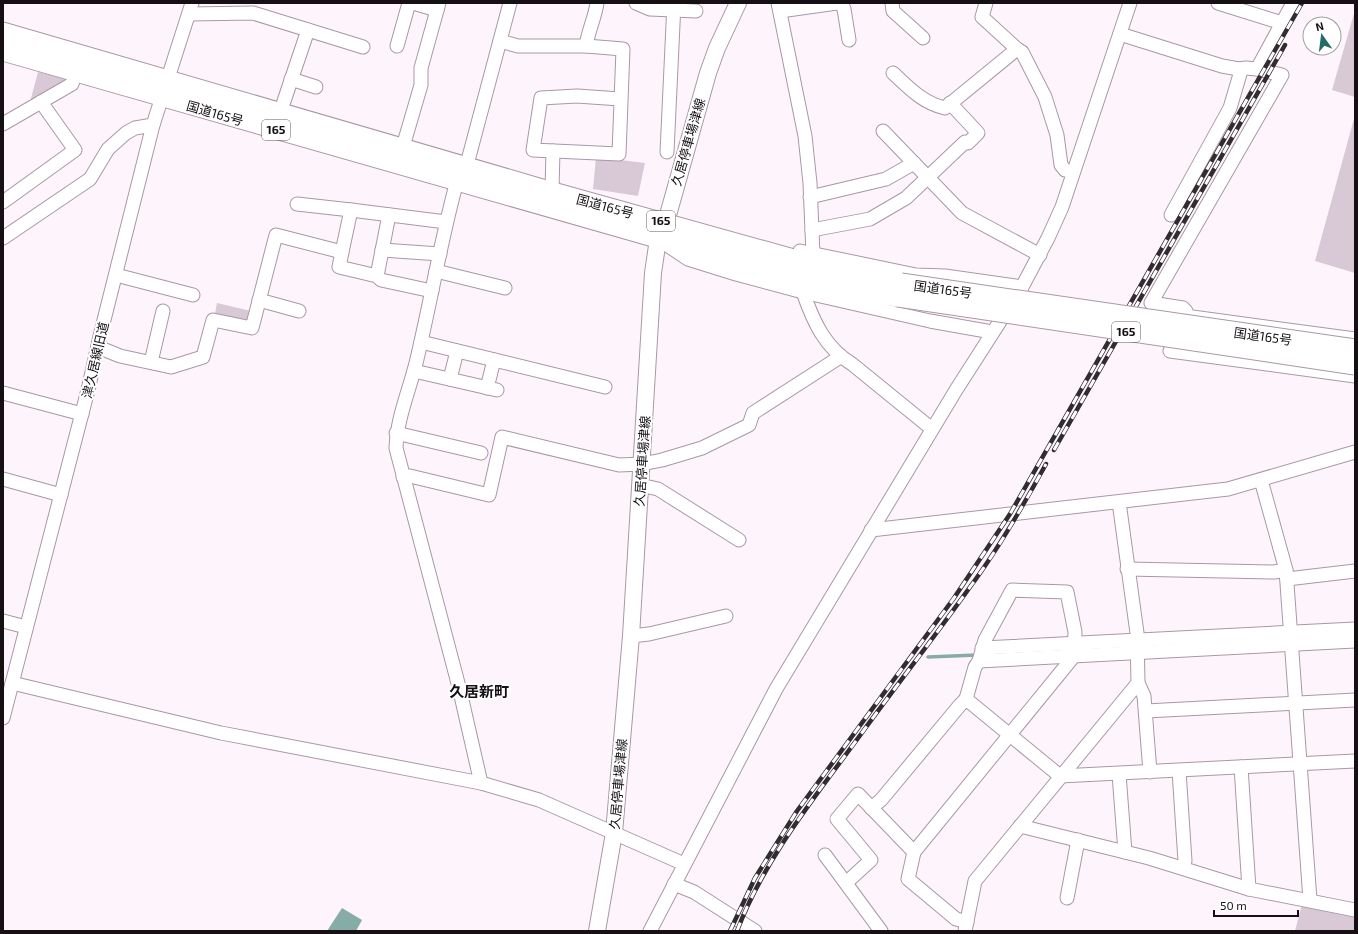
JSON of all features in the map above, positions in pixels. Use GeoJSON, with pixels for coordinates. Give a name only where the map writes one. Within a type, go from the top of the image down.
{"type":"FeatureCollection","features":[{"type":"Feature","properties":{"kind":"highway","name":"国道165号"},"geometry":{"type":"LineString","coordinates":[[3,32],[164,89],[461,174],[664,225]]}},
{"type":"Feature","properties":{"kind":"highway","name":"国道165号"},"geometry":{"type":"LineString","coordinates":[[3,51],[76,72],[164,89],[192,87],[402,150],[461,174],[545,189],[664,225],[793,277],[844,289],[899,290],[1355,349]]}},
{"type":"Feature","properties":{"kind":"highway","name":"国道165号"},"geometry":{"type":"LineString","coordinates":[[899,290],[1355,365]]}},
{"type":"Feature","properties":{"kind":"main road","name":"久居停車場津線"},"geometry":{"type":"LineString","coordinates":[[597,931],[614,833],[631,636],[653,273],[664,225],[708,73],[717,48],[738,3]]}},
{"type":"Feature","properties":{"kind":"street"},"geometry":{"type":"LineString","coordinates":[[397,46],[409,3]]}},
{"type":"Feature","properties":{"kind":"street"},"geometry":{"type":"LineString","coordinates":[[402,150],[421,86],[421,68],[438,7],[413,3]]}},
{"type":"Feature","properties":{"kind":"street"},"geometry":{"type":"LineString","coordinates":[[481,783],[459,687],[403,477],[396,448],[396,434],[421,342],[446,222],[510,3]]}},
{"type":"Feature","properties":{"kind":"street"},"geometry":{"type":"LineString","coordinates":[[586,46],[588,35],[595,18],[597,3]]}},
{"type":"Feature","properties":{"kind":"street"},"geometry":{"type":"LineString","coordinates":[[813,255],[805,136],[779,7],[837,3]]}},
{"type":"Feature","properties":{"kind":"street"},"geometry":{"type":"LineString","coordinates":[[841,3],[844,9],[849,40]]}},
{"type":"Feature","properties":{"kind":"street"},"geometry":{"type":"LineString","coordinates":[[892,3],[893,12],[924,38]]}},
{"type":"Feature","properties":{"kind":"street"},"geometry":{"type":"LineString","coordinates":[[986,3],[982,16],[1022,52],[1041,86],[1057,135],[1062,165],[1065,170]]}},
{"type":"Feature","properties":{"kind":"street"},"geometry":{"type":"LineString","coordinates":[[650,931],[776,689],[932,429],[992,332],[1022,287],[1040,254],[1062,207],[1130,3]]}},
{"type":"Feature","properties":{"kind":"street"},"geometry":{"type":"LineString","coordinates":[[1218,3],[1282,23]]}},
{"type":"Feature","properties":{"kind":"street"},"geometry":{"type":"LineString","coordinates":[[1256,69],[1293,3]]}},
{"type":"Feature","properties":{"kind":"street"},"geometry":{"type":"LineString","coordinates":[[640,4],[650,9],[674,6],[696,11]]}},
{"type":"Feature","properties":{"kind":"street"},"geometry":{"type":"LineString","coordinates":[[667,152],[674,6]]}},
{"type":"Feature","properties":{"kind":"street"},"geometry":{"type":"LineString","coordinates":[[190,8],[253,13],[363,48]]}},
{"type":"Feature","properties":{"kind":"street","name":"津久居線旧道"},"geometry":{"type":"LineString","coordinates":[[3,718],[82,414],[153,125],[190,8]]}},
{"type":"Feature","properties":{"kind":"street"},"geometry":{"type":"LineString","coordinates":[[280,113],[308,30]]}},
{"type":"Feature","properties":{"kind":"street"},"geometry":{"type":"LineString","coordinates":[[1120,34],[1222,66],[1239,70],[1246,68],[1256,69],[1282,75],[1151,303],[1183,308],[1186,311],[1170,351],[1355,376]]}},
{"type":"Feature","properties":{"kind":"street"},"geometry":{"type":"LineString","coordinates":[[500,41],[518,46],[586,46],[623,49],[619,154],[533,150],[541,98],[576,96],[620,99]]}},
{"type":"Feature","properties":{"kind":"street"},"geometry":{"type":"LineString","coordinates":[[893,73],[929,103],[944,108],[1017,49]]}},
{"type":"Feature","properties":{"kind":"street"},"geometry":{"type":"LineString","coordinates":[[1171,215],[1225,113],[1230,108],[1240,74],[1239,70]]}},
{"type":"Feature","properties":{"kind":"street"},"geometry":{"type":"LineString","coordinates":[[3,124],[72,84],[76,72]]}},
{"type":"Feature","properties":{"kind":"street"},"geometry":{"type":"LineString","coordinates":[[291,79],[316,87]]}},
{"type":"Feature","properties":{"kind":"street"},"geometry":{"type":"LineString","coordinates":[[3,202],[75,150],[41,102]]}},
{"type":"Feature","properties":{"kind":"street"},"geometry":{"type":"LineString","coordinates":[[812,230],[870,219],[906,198],[978,133],[950,103]]}},
{"type":"Feature","properties":{"kind":"street"},"geometry":{"type":"LineString","coordinates":[[3,238],[90,179],[108,149],[126,133],[135,128],[153,125]]}},
{"type":"Feature","properties":{"kind":"street"},"geometry":{"type":"LineString","coordinates":[[883,131],[962,213],[1040,254]]}},
{"type":"Feature","properties":{"kind":"street"},"geometry":{"type":"LineString","coordinates":[[545,189],[553,151]]}},
{"type":"Feature","properties":{"kind":"street"},"geometry":{"type":"LineString","coordinates":[[810,197],[886,179],[914,163]]}},
{"type":"Feature","properties":{"kind":"street"},"geometry":{"type":"LineString","coordinates":[[297,204],[446,222]]}},
{"type":"Feature","properties":{"kind":"street"},"geometry":{"type":"LineString","coordinates":[[351,210],[339,267],[377,276],[381,280],[432,291]]}},
{"type":"Feature","properties":{"kind":"street"},"geometry":{"type":"LineString","coordinates":[[377,276],[389,215]]}},
{"type":"Feature","properties":{"kind":"street","name":"国道165号"},"geometry":{"type":"LineString","coordinates":[[664,225],[916,275],[945,276],[1022,287]]}},
{"type":"Feature","properties":{"kind":"street","name":"国道165号"},"geometry":{"type":"LineString","coordinates":[[664,225],[688,260],[803,292],[930,321],[992,332]]}},
{"type":"Feature","properties":{"kind":"street"},"geometry":{"type":"LineString","coordinates":[[98,347],[120,356],[171,367],[202,357],[213,320],[252,328],[276,235],[342,252]]}},
{"type":"Feature","properties":{"kind":"street"},"geometry":{"type":"LineString","coordinates":[[382,250],[440,254]]}},
{"type":"Feature","properties":{"kind":"street"},"geometry":{"type":"LineString","coordinates":[[436,271],[505,288]]}},
{"type":"Feature","properties":{"kind":"street"},"geometry":{"type":"LineString","coordinates":[[116,275],[192,295]]}},
{"type":"Feature","properties":{"kind":"street"},"geometry":{"type":"LineString","coordinates":[[803,292],[817,327],[840,357],[852,364],[932,429]]}},
{"type":"Feature","properties":{"kind":"street"},"geometry":{"type":"LineString","coordinates":[[260,300],[299,311]]}},
{"type":"Feature","properties":{"kind":"street"},"geometry":{"type":"LineString","coordinates":[[151,362],[163,311]]}},
{"type":"Feature","properties":{"kind":"street"},"geometry":{"type":"LineString","coordinates":[[1185,316],[1355,339]]}},
{"type":"Feature","properties":{"kind":"street"},"geometry":{"type":"LineString","coordinates":[[421,342],[605,387]]}},
{"type":"Feature","properties":{"kind":"street"},"geometry":{"type":"LineString","coordinates":[[450,379],[457,351]]}},
{"type":"Feature","properties":{"kind":"street"},"geometry":{"type":"LineString","coordinates":[[403,477],[410,476],[489,495],[502,437],[619,465],[642,464],[662,460],[702,448],[749,425],[753,413],[840,357]]}},
{"type":"Feature","properties":{"kind":"street"},"geometry":{"type":"LineString","coordinates":[[414,371],[492,389],[494,360]]}},
{"type":"Feature","properties":{"kind":"street"},"geometry":{"type":"LineString","coordinates":[[3,393],[82,414]]}},
{"type":"Feature","properties":{"kind":"street"},"geometry":{"type":"LineString","coordinates":[[396,434],[481,453]]}},
{"type":"Feature","properties":{"kind":"street"},"geometry":{"type":"LineString","coordinates":[[871,530],[1228,489],[1355,452]]}},
{"type":"Feature","properties":{"kind":"street"},"geometry":{"type":"LineString","coordinates":[[3,479],[61,495]]}},
{"type":"Feature","properties":{"kind":"street"},"geometry":{"type":"LineString","coordinates":[[1261,480],[1287,574],[1310,900]]}},
{"type":"Feature","properties":{"kind":"street"},"geometry":{"type":"LineString","coordinates":[[640,485],[658,489],[739,540]]}},
{"type":"Feature","properties":{"kind":"street"},"geometry":{"type":"LineString","coordinates":[[1119,502],[1138,646],[1138,683],[1144,696],[1146,711],[1150,772]]}},
{"type":"Feature","properties":{"kind":"street"},"geometry":{"type":"LineString","coordinates":[[1127,569],[1274,572],[1287,574],[1355,571]]}},
{"type":"Feature","properties":{"kind":"street"},"geometry":{"type":"LineString","coordinates":[[871,808],[881,800],[966,699],[980,654],[1012,590],[1067,592],[1075,632],[1075,650],[1010,736],[914,852],[908,879],[966,926],[975,881],[1138,683]]}},
{"type":"Feature","properties":{"kind":"street"},"geometry":{"type":"LineString","coordinates":[[631,636],[649,634],[726,616]]}},
{"type":"Feature","properties":{"kind":"street"},"geometry":{"type":"LineString","coordinates":[[3,621],[26,627]]}},
{"type":"Feature","properties":{"kind":"street"},"geometry":{"type":"LineString","coordinates":[[1292,638],[1355,628]]}},
{"type":"Feature","properties":{"kind":"street"},"geometry":{"type":"LineString","coordinates":[[980,654],[1292,638],[1355,641]]}},
{"type":"Feature","properties":{"kind":"street"},"geometry":{"type":"LineString","coordinates":[[12,684],[222,733],[481,783],[539,800],[684,864]]}},
{"type":"Feature","properties":{"kind":"street"},"geometry":{"type":"LineString","coordinates":[[966,699],[1060,776],[1355,761]]}},
{"type":"Feature","properties":{"kind":"street"},"geometry":{"type":"LineString","coordinates":[[1146,711],[1355,700]]}},
{"type":"Feature","properties":{"kind":"street"},"geometry":{"type":"LineString","coordinates":[[1241,767],[1249,888]]}},
{"type":"Feature","properties":{"kind":"street"},"geometry":{"type":"LineString","coordinates":[[1179,770],[1185,861],[1184,868]]}},
{"type":"Feature","properties":{"kind":"street"},"geometry":{"type":"LineString","coordinates":[[1120,774],[1125,852]]}},
{"type":"Feature","properties":{"kind":"street"},"geometry":{"type":"LineString","coordinates":[[847,882],[871,860],[837,819],[858,794],[914,852]]}},
{"type":"Feature","properties":{"kind":"street"},"geometry":{"type":"LineString","coordinates":[[1020,826],[1125,852],[1249,888],[1355,910]]}},
{"type":"Feature","properties":{"kind":"street"},"geometry":{"type":"LineString","coordinates":[[1067,898],[1078,840]]}},
{"type":"Feature","properties":{"kind":"street"},"geometry":{"type":"LineString","coordinates":[[825,855],[847,882],[881,931]]}},
{"type":"Feature","properties":{"kind":"street"},"geometry":{"type":"LineString","coordinates":[[674,884],[694,892],[731,914],[735,919],[755,931]]}},
{"type":"Feature","properties":{"kind":"shaded area"},"geometry":{"type":"Polygon","coordinates":[[[1355,10],[1355,97],[1332,90],[1355,10]]]}},
{"type":"Feature","properties":{"kind":"shaded area"},"geometry":{"type":"Polygon","coordinates":[[[38,72],[70,80],[30,102],[38,72]]]}},
{"type":"Feature","properties":{"kind":"shaded area"},"geometry":{"type":"Polygon","coordinates":[[[1355,115],[1355,273],[1315,261],[1355,115]]]}},
{"type":"Feature","properties":{"kind":"shaded area"},"geometry":{"type":"Polygon","coordinates":[[[596,157],[645,163],[638,196],[593,189],[596,157]]]}},
{"type":"Feature","properties":{"kind":"shaded area"},"geometry":{"type":"Polygon","coordinates":[[[217,303],[251,311],[249,318],[245,321],[215,314],[217,303]]]}},
{"type":"Feature","properties":{"kind":"shaded area"},"geometry":{"type":"Polygon","coordinates":[[[1302,904],[1355,916],[1355,931],[1295,931],[1302,904]]]}},
{"type":"Feature","properties":{"kind":"shaded area"},"geometry":{"type":"Polygon","coordinates":[[[342,908],[362,920],[356,931],[327,931],[342,908]]]}},
{"type":"Feature","properties":{"kind":"waterway"},"geometry":{"type":"LineString","coordinates":[[928,657],[977,655]]}},
{"type":"Feature","properties":{"kind":"railway"},"geometry":{"type":"LineString","coordinates":[[730,931],[755,878],[797,811],[954,598],[1010,514],[1302,3]]}},
{"type":"Feature","properties":{"kind":"railway"},"geometry":{"type":"LineString","coordinates":[[1054,450],[1285,45]]}},
{"type":"Feature","properties":{"kind":"railway"},"geometry":{"type":"LineString","coordinates":[[737,931],[762,877],[777,851],[811,802],[981,572],[1010,527],[1046,464]]}},
{"type":"Feature","properties":{"kind":"district","name":"久居新町"},"geometry":{"type":"Point","coordinates":[479,692]}}]}
